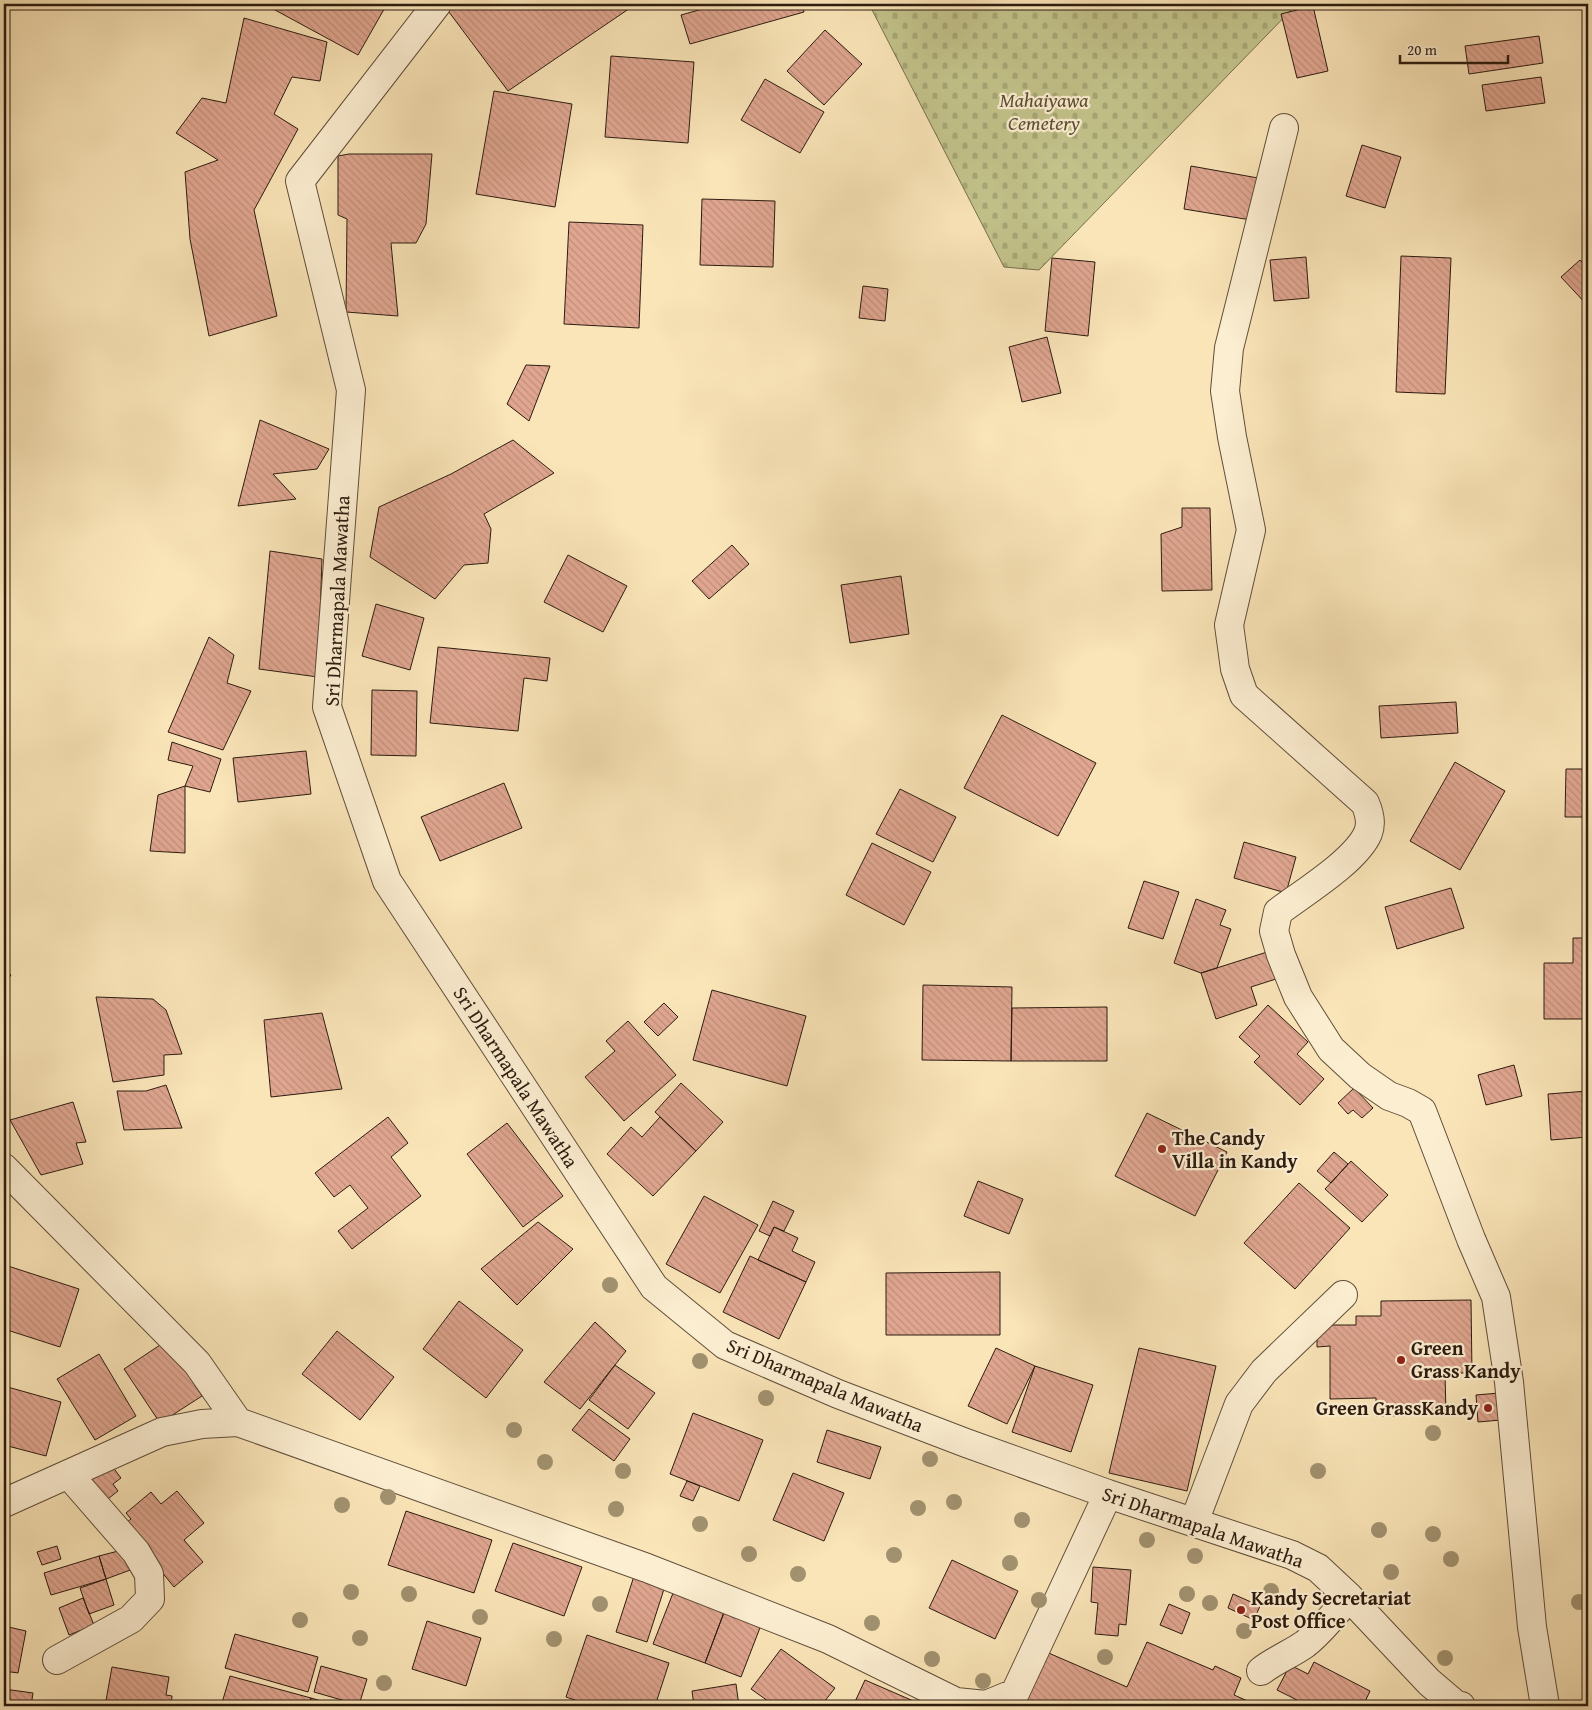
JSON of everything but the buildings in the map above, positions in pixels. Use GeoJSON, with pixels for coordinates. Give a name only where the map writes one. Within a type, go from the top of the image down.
{"type":"FeatureCollection","features":[{"type":"Feature","properties":{"kind":"street","name":"Sri Dharmapala Mawatha"},"geometry":{"type":"LineString","coordinates":[[437,4],[300,181],[351,390],[327,707],[387,882],[654,1287],[725,1345],[838,1394],[966,1443],[1108,1494],[1292,1555],[1318,1568],[1429,1682],[1456,1705],[1461,1706]]}},
{"type":"Feature","properties":{"kind":"street"},"geometry":{"type":"LineString","coordinates":[[1284,128],[1229,348],[1225,391],[1251,530],[1229,625],[1235,669],[1244,695],[1364,803],[1369,812],[1369,823],[1368,832],[1358,848],[1348,858],[1278,912],[1274,931],[1298,997],[1331,1049],[1360,1076],[1382,1091],[1422,1111],[1471,1239],[1496,1297],[1509,1382],[1532,1627],[1545,1706]]}},
{"type":"Feature","properties":{"kind":"street"},"geometry":{"type":"LineString","coordinates":[[4,1168],[197,1363],[238,1422]]}},
{"type":"Feature","properties":{"kind":"street"},"geometry":{"type":"LineString","coordinates":[[1194,1522],[1239,1404],[1264,1371],[1343,1296]]}},
{"type":"Feature","properties":{"kind":"street"},"geometry":{"type":"LineString","coordinates":[[4,1502],[69,1475],[162,1432],[202,1424],[238,1422],[647,1568],[828,1639],[956,1702],[986,1705],[1015,1693],[1108,1494]]}},
{"type":"Feature","properties":{"kind":"street"},"geometry":{"type":"LineString","coordinates":[[57,1660],[132,1619],[150,1599],[149,1574],[136,1552],[69,1475]]}},
{"type":"Feature","properties":{"kind":"street"},"geometry":{"type":"LineString","coordinates":[[1261,1671],[1278,1658],[1305,1644],[1326,1624],[1348,1597]]}},
{"type":"Feature","properties":{"kind":"green space","name":"Mahaiyawa Cemetery"},"geometry":{"type":"Polygon","coordinates":[[[869,4],[1297,4],[1039,270],[1004,267],[869,4]]]}},
{"type":"Feature","properties":{"kind":"place","name":"The Candy Villa in Kandy"},"geometry":{"type":"Point","coordinates":[1162,1149]}},
{"type":"Feature","properties":{"kind":"place","name":"Green Grass Kandy"},"geometry":{"type":"Point","coordinates":[1401,1360]}},
{"type":"Feature","properties":{"kind":"place","name":"Green GrassKandy"},"geometry":{"type":"Point","coordinates":[1488,1408]}},
{"type":"Feature","properties":{"kind":"place","name":"Kandy Secretariat Post Office"},"geometry":{"type":"Point","coordinates":[1241,1610]}}]}
